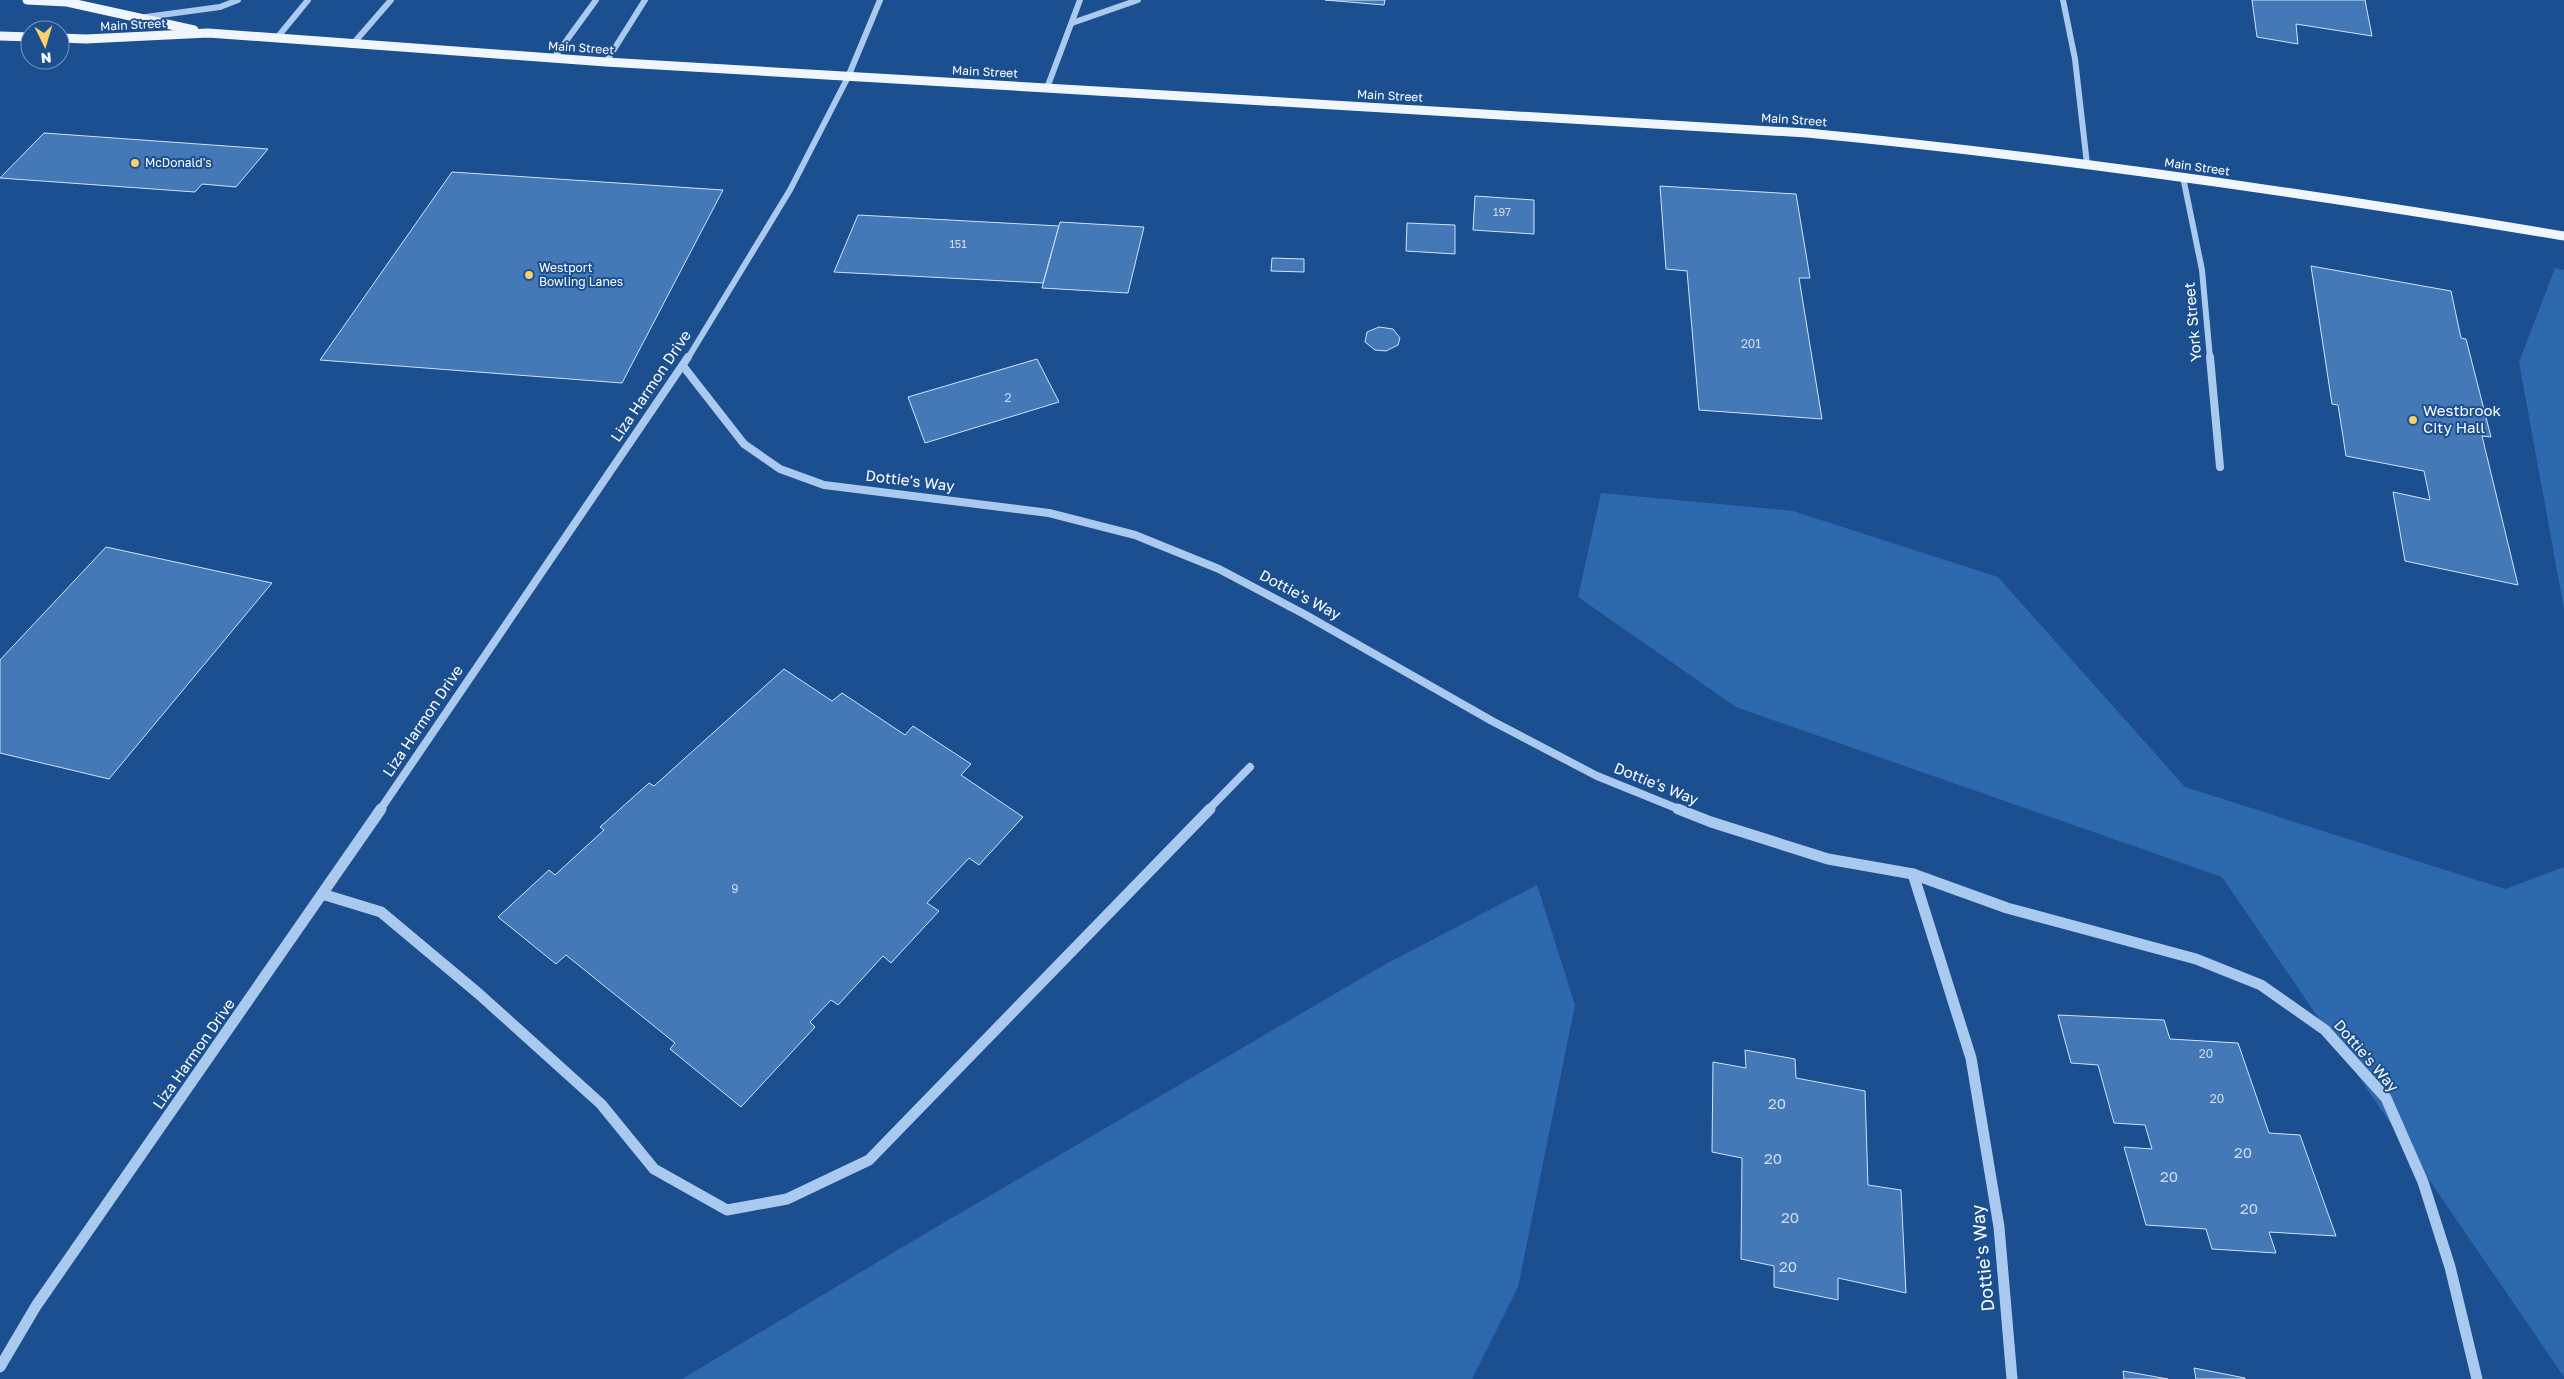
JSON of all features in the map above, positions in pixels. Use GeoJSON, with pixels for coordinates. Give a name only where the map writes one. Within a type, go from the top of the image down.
{"type":"FeatureCollection","features":[{"type":"Feature","properties":{"kind":"main road","name":"Main Street"},"geometry":{"type":"LineString","coordinates":[[27,0],[67,2],[208,33],[352,45],[552,59],[1806,134],[1947,145],[2183,177],[2564,236]]}},
{"type":"Feature","properties":{"kind":"main road","name":"Main Street"},"geometry":{"type":"LineString","coordinates":[[70,39],[86,40],[208,33]]}},
{"type":"Feature","properties":{"kind":"main road"},"geometry":{"type":"LineString","coordinates":[[0,36],[20,37]]}},
{"type":"Feature","properties":{"kind":"street"},"geometry":{"type":"LineString","coordinates":[[139,18],[161,17],[220,7],[238,0]]}},
{"type":"Feature","properties":{"kind":"street"},"geometry":{"type":"LineString","coordinates":[[276,39],[308,0]]}},
{"type":"Feature","properties":{"kind":"street"},"geometry":{"type":"LineString","coordinates":[[352,45],[391,0]]}},
{"type":"Feature","properties":{"kind":"street"},"geometry":{"type":"LineString","coordinates":[[552,59],[596,0]]}},
{"type":"Feature","properties":{"kind":"street"},"geometry":{"type":"LineString","coordinates":[[606,62],[645,0]]}},
{"type":"Feature","properties":{"kind":"street","name":"Liza Harmon Drive"},"geometry":{"type":"LineString","coordinates":[[0,1367],[36,1306],[322,894],[683,366],[790,190],[848,77],[880,0]]}},
{"type":"Feature","properties":{"kind":"street"},"geometry":{"type":"LineString","coordinates":[[1048,88],[1080,0]]}},
{"type":"Feature","properties":{"kind":"street"},"geometry":{"type":"LineString","coordinates":[[1072,23],[1138,0]]}},
{"type":"Feature","properties":{"kind":"street"},"geometry":{"type":"LineString","coordinates":[[2062,0],[2075,60],[2087,164]]}},
{"type":"Feature","properties":{"kind":"street","name":"York Street"},"geometry":{"type":"LineString","coordinates":[[2183,177],[2202,270],[2220,467]]}},
{"type":"Feature","properties":{"kind":"street","name":"Dottie's Way"},"geometry":{"type":"LineString","coordinates":[[683,366],[744,444],[780,469],[824,485],[1049,513],[1135,535],[1219,569],[1304,614],[1492,721],[1597,776],[1711,822],[1828,859],[1913,874],[2007,908],[2196,959],[2261,986],[2325,1030],[2386,1098],[2423,1182],[2450,1267],[2477,1379]]}},
{"type":"Feature","properties":{"kind":"street"},"geometry":{"type":"LineString","coordinates":[[322,894],[381,912],[479,994],[600,1104],[654,1169],[727,1210],[787,1199],[869,1160],[1250,767]]}},
{"type":"Feature","properties":{"kind":"street","name":"Dottie's Way"},"geometry":{"type":"LineString","coordinates":[[1913,874],[1971,1058],[1999,1227],[2012,1379]]}},
{"type":"Feature","properties":{"kind":"shaded area"},"geometry":{"type":"Polygon","coordinates":[[[2555,268],[2564,270],[2564,609],[2519,362],[2555,268]]]}},
{"type":"Feature","properties":{"kind":"shaded area"},"geometry":{"type":"Polygon","coordinates":[[[1601,493],[1793,511],[1998,577],[2185,787],[2505,889],[2564,867],[2564,1377],[2222,877],[1736,707],[1578,597],[1601,493]]]}},
{"type":"Feature","properties":{"kind":"shaded area"},"geometry":{"type":"Polygon","coordinates":[[[1537,885],[1575,1005],[1518,1287],[1472,1379],[682,1379],[916,1239],[1384,965],[1537,885]]]}},
{"type":"Feature","properties":{"kind":"building"},"geometry":{"type":"Polygon","coordinates":[[[1325,0],[1385,0],[1384,5],[1325,0]]]}},
{"type":"Feature","properties":{"kind":"building"},"geometry":{"type":"Polygon","coordinates":[[[2252,0],[2365,0],[2372,36],[2296,24],[2298,44],[2257,37],[2252,0]]]}},
{"type":"Feature","properties":{"kind":"building","name":"McDonald's"},"geometry":{"type":"Polygon","coordinates":[[[44,133],[268,149],[236,187],[202,184],[195,192],[0,178],[44,133]]]}},
{"type":"Feature","properties":{"kind":"building","name":"Westport Bowling Lanes"},"geometry":{"type":"Polygon","coordinates":[[[452,172],[723,190],[622,383],[320,360],[452,172]]]}},
{"type":"Feature","properties":{"kind":"building"},"geometry":{"type":"Polygon","coordinates":[[[1660,186],[1796,194],[1810,278],[1799,278],[1822,419],[1699,410],[1687,271],[1666,269],[1660,186]]]}},
{"type":"Feature","properties":{"kind":"building"},"geometry":{"type":"Polygon","coordinates":[[[1475,196],[1534,200],[1534,234],[1473,230],[1475,196]]]}},
{"type":"Feature","properties":{"kind":"building"},"geometry":{"type":"Polygon","coordinates":[[[858,215],[1059,226],[1043,283],[834,272],[858,215]]]}},
{"type":"Feature","properties":{"kind":"building"},"geometry":{"type":"Polygon","coordinates":[[[1060,222],[1144,227],[1128,293],[1042,288],[1060,222]]]}},
{"type":"Feature","properties":{"kind":"building"},"geometry":{"type":"Polygon","coordinates":[[[1407,223],[1455,225],[1455,254],[1406,251],[1407,223]]]}},
{"type":"Feature","properties":{"kind":"building"},"geometry":{"type":"Polygon","coordinates":[[[1272,258],[1304,259],[1304,272],[1271,271],[1272,258]]]}},
{"type":"Feature","properties":{"kind":"building","name":"Westbrook City Hall"},"geometry":{"type":"Polygon","coordinates":[[[2311,266],[2451,291],[2461,338],[2466,339],[2491,437],[2482,436],[2518,585],[2405,561],[2393,492],[2430,500],[2424,471],[2346,456],[2338,405],[2332,404],[2311,266]]]}},
{"type":"Feature","properties":{"kind":"building"},"geometry":{"type":"Polygon","coordinates":[[[1379,327],[1393,329],[1400,338],[1398,345],[1386,351],[1375,350],[1365,342],[1367,332],[1379,327]]]}},
{"type":"Feature","properties":{"kind":"building"},"geometry":{"type":"Polygon","coordinates":[[[1037,359],[1059,402],[925,443],[908,397],[1037,359]]]}},
{"type":"Feature","properties":{"kind":"building"},"geometry":{"type":"Polygon","coordinates":[[[106,547],[272,583],[109,779],[0,753],[0,660],[106,547]]]}},
{"type":"Feature","properties":{"kind":"building"},"geometry":{"type":"Polygon","coordinates":[[[784,669],[832,701],[842,693],[905,735],[913,726],[971,764],[961,775],[1023,817],[979,865],[969,858],[927,903],[939,911],[891,963],[883,956],[838,1005],[831,1000],[810,1022],[815,1027],[741,1107],[670,1049],[675,1043],[566,955],[556,964],[498,917],[549,870],[555,875],[604,830],[600,827],[649,783],[654,786],[784,669]]]}},
{"type":"Feature","properties":{"kind":"building"},"geometry":{"type":"Polygon","coordinates":[[[2058,1015],[2164,1020],[2170,1039],[2238,1043],[2269,1133],[2300,1135],[2336,1236],[2269,1232],[2276,1253],[2212,1249],[2206,1229],[2146,1225],[2124,1147],[2152,1149],[2145,1125],[2114,1123],[2098,1065],[2071,1063],[2058,1015]]]}},
{"type":"Feature","properties":{"kind":"building"},"geometry":{"type":"Polygon","coordinates":[[[1745,1050],[1795,1059],[1796,1078],[1865,1091],[1868,1185],[1901,1190],[1906,1293],[1838,1278],[1838,1300],[1774,1287],[1774,1266],[1741,1259],[1742,1158],[1712,1152],[1713,1062],[1746,1068],[1745,1050]]]}},
{"type":"Feature","properties":{"kind":"building"},"geometry":{"type":"Polygon","coordinates":[[[2194,1368],[2245,1378],[2245,1379],[2196,1379],[2194,1368]]]}},
{"type":"Feature","properties":{"kind":"building"},"geometry":{"type":"Polygon","coordinates":[[[2123,1371],[2168,1379],[2124,1379],[2123,1371]]]}},
{"type":"Feature","properties":{"kind":"place","name":"McDonald's"},"geometry":{"type":"Point","coordinates":[135,163]}},
{"type":"Feature","properties":{"kind":"place","name":"Westport Bowling Lanes"},"geometry":{"type":"Point","coordinates":[529,275]}},
{"type":"Feature","properties":{"kind":"place","name":"Westbrook City Hall"},"geometry":{"type":"Point","coordinates":[2413,420]}}]}
